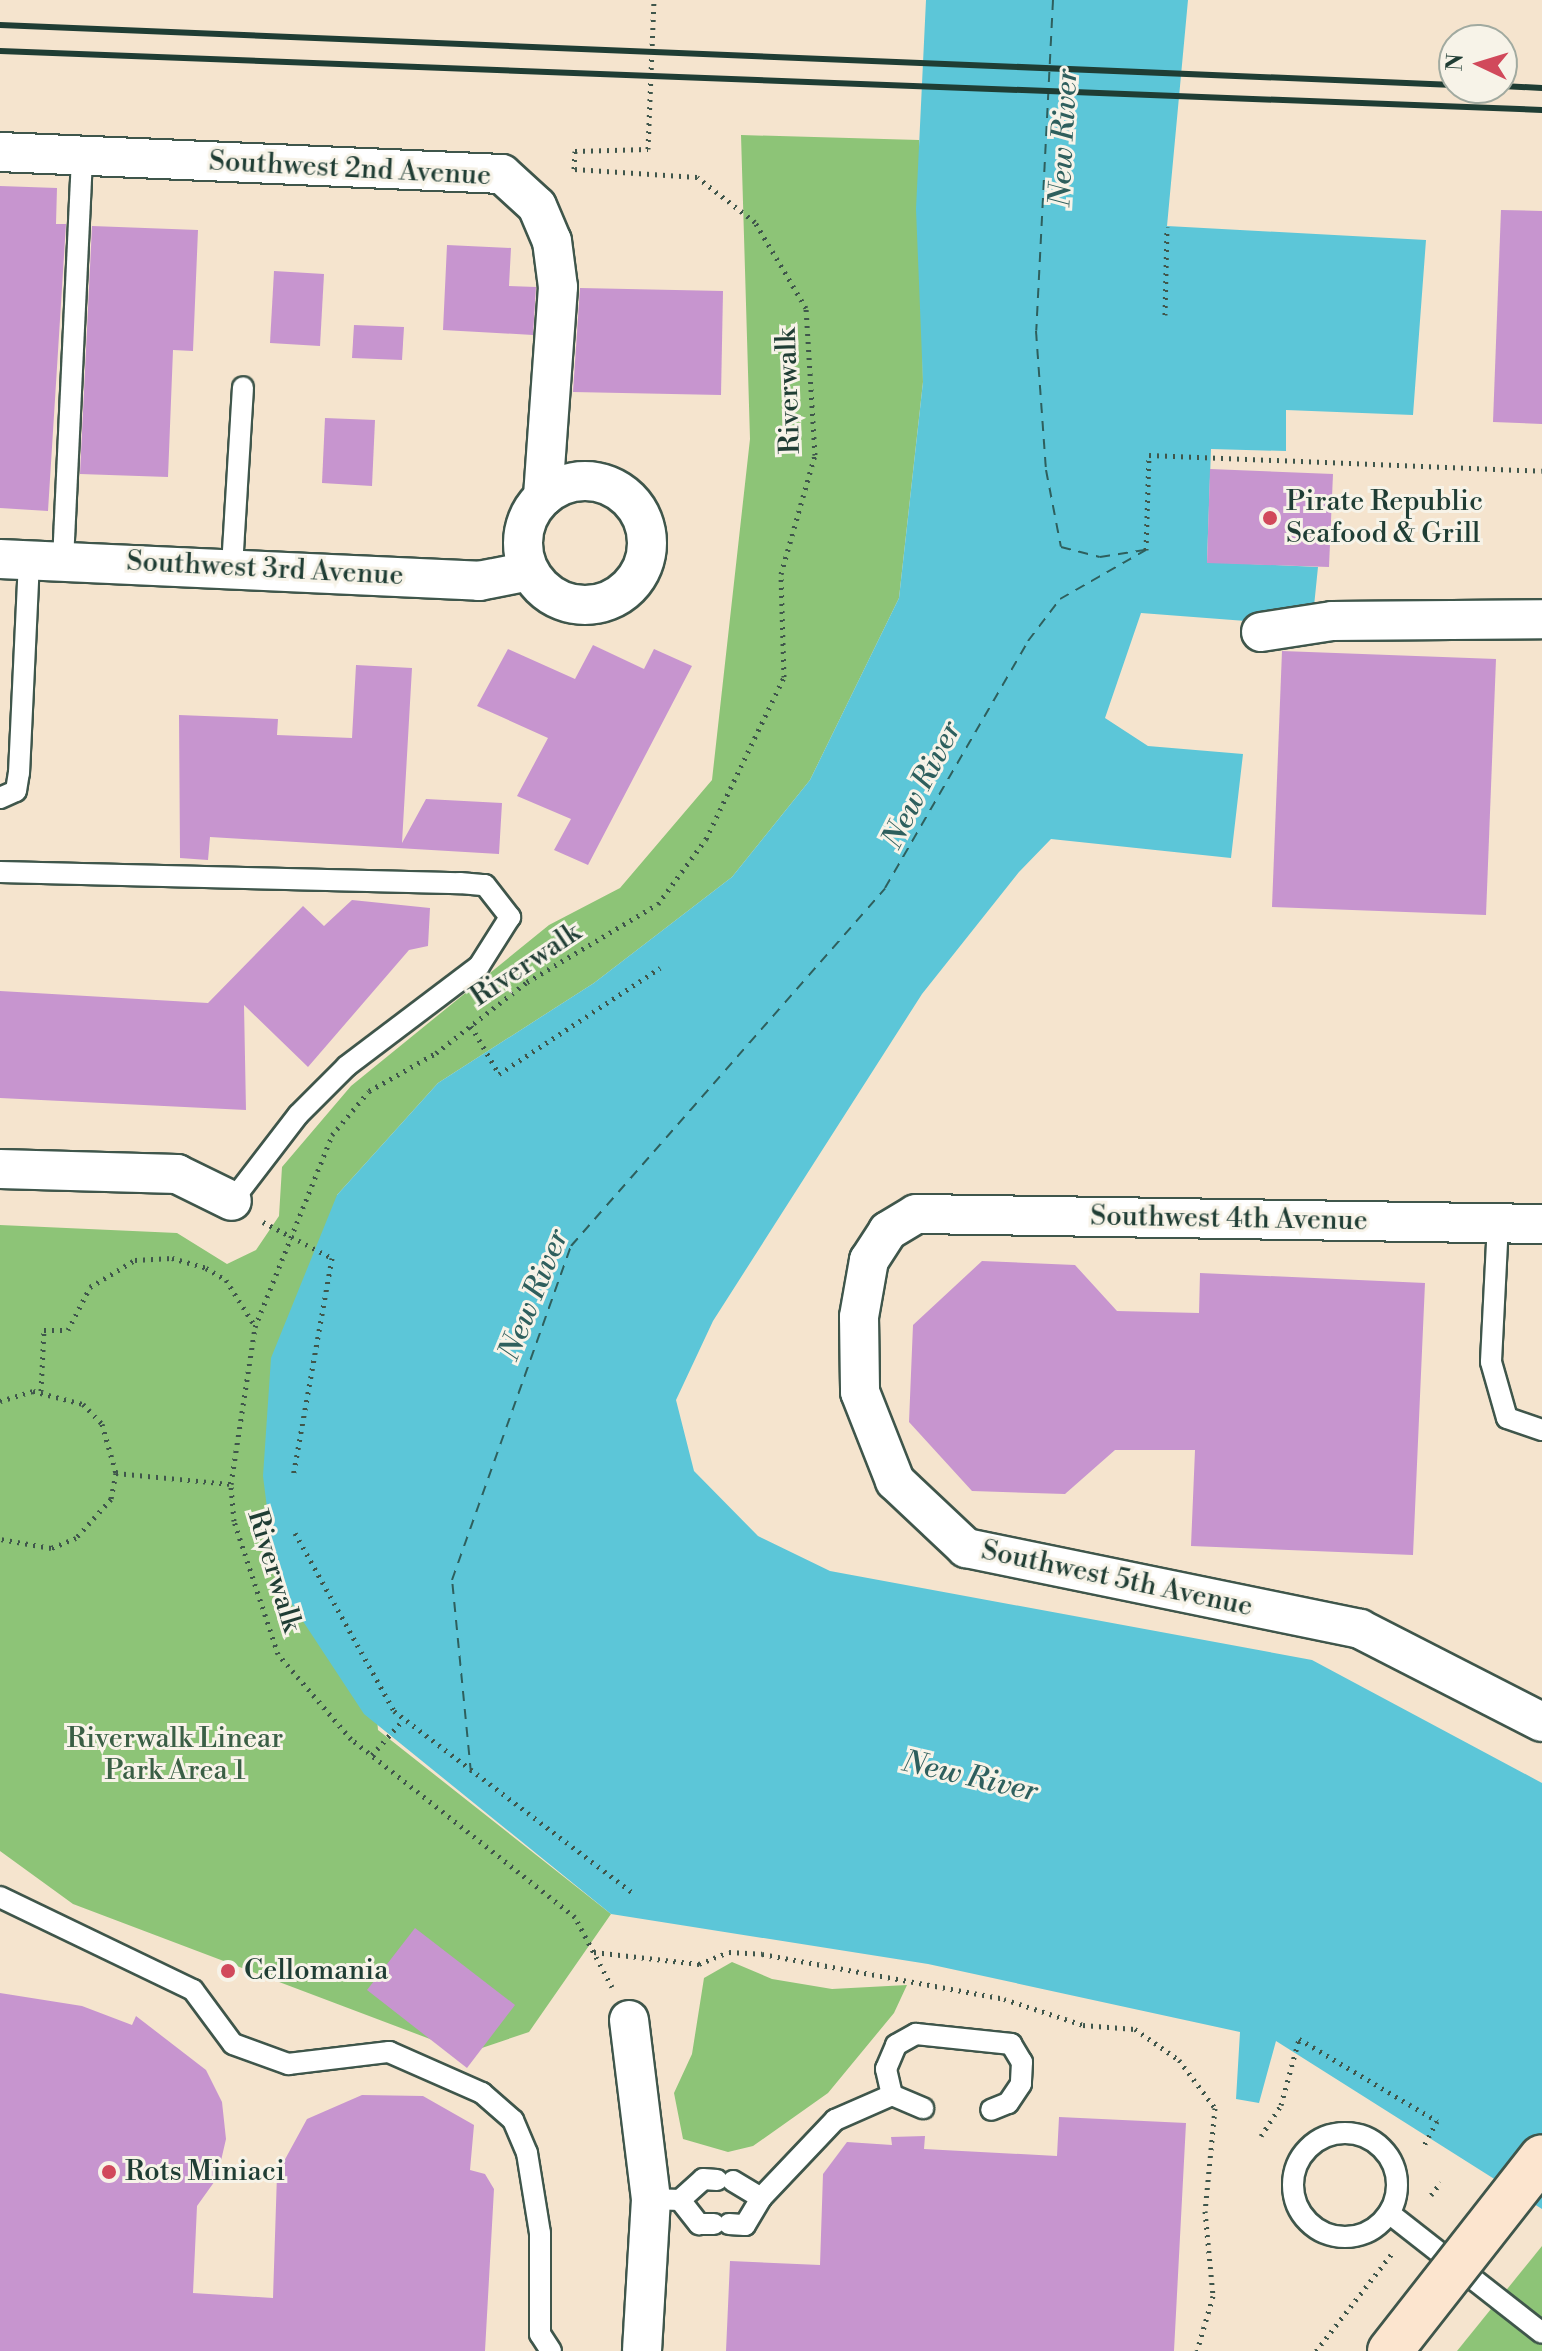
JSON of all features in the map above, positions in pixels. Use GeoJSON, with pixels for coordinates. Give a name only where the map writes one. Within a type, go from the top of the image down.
{"type":"FeatureCollection","features":[{"type":"Feature","properties":{"kind":"main road"},"geometry":{"type":"LineString","coordinates":[[1390,2351],[1542,2157]]}},
{"type":"Feature","properties":{"kind":"street","name":"Southwest 2nd Avenue"},"geometry":{"type":"LineString","coordinates":[[0,152],[502,174],[537,206],[554,256],[543,497]]}},
{"type":"Feature","properties":{"kind":"street"},"geometry":{"type":"LineString","coordinates":[[581,480],[620,491],[635,505],[648,544],[634,583],[599,605],[558,600],[529,571],[524,531],[543,497],[581,480]]}},
{"type":"Feature","properties":{"kind":"street","name":"Southwest 3rd Avenue"},"geometry":{"type":"LineString","coordinates":[[31,560],[232,567],[479,581],[529,571]]}},
{"type":"Feature","properties":{"kind":"street"},"geometry":{"type":"LineString","coordinates":[[1261,632],[1332,621],[1542,619]]}},
{"type":"Feature","properties":{"kind":"street"},"geometry":{"type":"LineString","coordinates":[[0,1169],[177,1174],[232,1201]]}},
{"type":"Feature","properties":{"kind":"street","name":"Southwest 4th Avenue"},"geometry":{"type":"LineString","coordinates":[[916,1214],[1542,1224]]}},
{"type":"Feature","properties":{"kind":"street","name":"Southwest 5th Avenue"},"geometry":{"type":"LineString","coordinates":[[916,1214],[888,1231],[869,1260],[859,1317],[860,1392],[895,1481],[966,1548],[1360,1629],[1542,1722]]}},
{"type":"Feature","properties":{"kind":"street"},"geometry":{"type":"LineString","coordinates":[[629,2020],[666,2200],[642,2351]]}},
{"type":"Feature","properties":{"kind":"lane"},"geometry":{"type":"LineString","coordinates":[[0,798],[16,791],[19,773],[31,560],[82,156]]}},
{"type":"Feature","properties":{"kind":"lane"},"geometry":{"type":"LineString","coordinates":[[232,567],[243,387]]}},
{"type":"Feature","properties":{"kind":"lane"},"geometry":{"type":"LineString","coordinates":[[0,872],[485,885],[510,917],[479,966],[347,1066],[308,1105],[232,1201]]}},
{"type":"Feature","properties":{"kind":"lane"},"geometry":{"type":"LineString","coordinates":[[1498,1223],[1491,1362],[1507,1418],[1542,1430]]}},
{"type":"Feature","properties":{"kind":"lane"},"geometry":{"type":"LineString","coordinates":[[0,1897],[193,1990],[233,2044],[288,2064],[389,2052],[482,2093],[513,2120],[527,2153],[540,2233],[546,2342]]}},
{"type":"Feature","properties":{"kind":"lane"},"geometry":{"type":"LineString","coordinates":[[892,2095],[886,2069],[896,2045],[916,2034],[993,2037],[1011,2044],[1022,2062],[1021,2084],[1008,2103],[991,2110]]}},
{"type":"Feature","properties":{"kind":"lane"},"geometry":{"type":"LineString","coordinates":[[761,2198],[725,2180],[703,2179],[666,2200],[699,2224],[745,2225],[761,2198],[835,2120],[892,2095],[923,2108]]}},
{"type":"Feature","properties":{"kind":"lane"},"geometry":{"type":"LineString","coordinates":[[1345,2133],[1378,2145],[1396,2172],[1389,2213],[1357,2236],[1325,2234],[1294,2195],[1300,2159],[1311,2145],[1345,2133]]}},
{"type":"Feature","properties":{"kind":"lane"},"geometry":{"type":"LineString","coordinates":[[1389,2213],[1542,2333]]}},
{"type":"Feature","properties":{"kind":"path","name":"Riverwalk"},"geometry":{"type":"LineString","coordinates":[[629,2020],[575,1917],[372,1756],[278,1654],[234,1521],[231,1484],[255,1327],[332,1135],[369,1091],[471,1026],[527,982],[658,904],[706,839],[784,677],[781,574],[815,455],[806,308],[755,222],[697,177],[574,169],[575,151],[648,149],[654,0]]}},
{"type":"Feature","properties":{"kind":"path"},"geometry":{"type":"LineString","coordinates":[[1165,315],[1167,227]]}},
{"type":"Feature","properties":{"kind":"path"},"geometry":{"type":"LineString","coordinates":[[1146,550],[1149,455],[1542,471]]}},
{"type":"Feature","properties":{"kind":"path"},"geometry":{"type":"LineString","coordinates":[[471,1026],[499,1074],[660,968]]}},
{"type":"Feature","properties":{"kind":"path"},"geometry":{"type":"LineString","coordinates":[[290,1241],[332,1258],[293,1478]]}},
{"type":"Feature","properties":{"kind":"path"},"geometry":{"type":"LineString","coordinates":[[41,1391],[44,1330],[68,1330],[90,1287],[135,1260],[172,1258],[206,1268],[235,1291],[255,1327]]}},
{"type":"Feature","properties":{"kind":"path"},"geometry":{"type":"LineString","coordinates":[[0,1401],[41,1391],[83,1404],[102,1424],[116,1473],[111,1499],[76,1538],[51,1548],[0,1539]]}},
{"type":"Feature","properties":{"kind":"path"},"geometry":{"type":"LineString","coordinates":[[116,1473],[231,1484]]}},
{"type":"Feature","properties":{"kind":"path"},"geometry":{"type":"LineString","coordinates":[[295,1533],[403,1720],[633,1893]]}},
{"type":"Feature","properties":{"kind":"path"},"geometry":{"type":"LineString","coordinates":[[372,1756],[403,1720]]}},
{"type":"Feature","properties":{"kind":"path"},"geometry":{"type":"LineString","coordinates":[[1261,2136],[1281,2105],[1299,2039],[1437,2121],[1423,2147]]}},
{"type":"Feature","properties":{"kind":"path"},"geometry":{"type":"LineString","coordinates":[[1431,2195],[1441,2182]]}},
{"type":"Feature","properties":{"kind":"path"},"geometry":{"type":"LineString","coordinates":[[1316,2351],[1393,2252]]}},
{"type":"Feature","properties":{"kind":"green space","name":"Riverwalk Linear Park Area 1"},"geometry":{"type":"Polygon","coordinates":[[[741,135],[919,140],[923,382],[899,598],[810,780],[732,877],[594,983],[438,1083],[337,1195],[378,1730],[611,1914],[529,2032],[467,2053],[73,1904],[0,1851],[0,1225],[177,1233],[227,1264],[256,1250],[279,1216],[282,1167],[351,1086],[549,925],[620,888],[712,780],[750,439],[741,135]]]}},
{"type":"Feature","properties":{"kind":"green space"},"geometry":{"type":"Polygon","coordinates":[[[732,1962],[772,1979],[832,1989],[907,1985],[894,2013],[828,2093],[753,2146],[728,2152],[683,2139],[674,2093],[692,2054],[704,1978],[732,1962]]]}},
{"type":"Feature","properties":{"kind":"green space"},"geometry":{"type":"Polygon","coordinates":[[[1542,2246],[1542,2351],[1457,2351],[1542,2246]]]}},
{"type":"Feature","properties":{"kind":"water","name":"New River"},"geometry":{"type":"Polygon","coordinates":[[[926,0],[1188,0],[1167,226],[1426,240],[1413,415],[1286,410],[1286,451],[1211,449],[1207,562],[1318,567],[1312,626],[1141,613],[1105,718],[1148,746],[1243,754],[1231,858],[1051,839],[1019,872],[922,994],[713,1321],[676,1400],[694,1471],[758,1536],[830,1571],[1312,1660],[1542,1783],[1542,2209],[1276,2041],[1259,2103],[1236,2099],[1240,2032],[928,1964],[611,1914],[364,1714],[289,1600],[271,1540],[263,1476],[271,1358],[337,1195],[438,1083],[594,983],[732,877],[810,780],[899,598],[923,382],[916,209],[926,0]]]}},
{"type":"Feature","properties":{"kind":"building"},"geometry":{"type":"Polygon","coordinates":[[[0,186],[57,188],[56,224],[66,224],[48,511],[0,508],[0,186]]]}},
{"type":"Feature","properties":{"kind":"building"},"geometry":{"type":"Polygon","coordinates":[[[1501,210],[1542,211],[1542,424],[1493,422],[1501,210]]]}},
{"type":"Feature","properties":{"kind":"building"},"geometry":{"type":"Polygon","coordinates":[[[92,226],[198,230],[193,351],[173,350],[168,477],[80,474],[92,226]]]}},
{"type":"Feature","properties":{"kind":"building"},"geometry":{"type":"Polygon","coordinates":[[[447,245],[511,248],[509,286],[536,287],[533,335],[443,330],[447,245]]]}},
{"type":"Feature","properties":{"kind":"building"},"geometry":{"type":"Polygon","coordinates":[[[274,271],[324,274],[320,346],[270,343],[274,271]]]}},
{"type":"Feature","properties":{"kind":"building"},"geometry":{"type":"Polygon","coordinates":[[[580,288],[723,291],[721,395],[573,392],[580,288]]]}},
{"type":"Feature","properties":{"kind":"building"},"geometry":{"type":"Polygon","coordinates":[[[354,325],[404,327],[402,360],[352,358],[354,325]]]}},
{"type":"Feature","properties":{"kind":"building"},"geometry":{"type":"Polygon","coordinates":[[[325,418],[375,420],[372,486],[322,483],[325,418]]]}},
{"type":"Feature","properties":{"kind":"building","name":"Pirate Republic Seafood & Grill"},"geometry":{"type":"Polygon","coordinates":[[[1210,469],[1333,474],[1329,567],[1207,563],[1210,469]]]}},
{"type":"Feature","properties":{"kind":"building"},"geometry":{"type":"Polygon","coordinates":[[[593,645],[644,669],[654,649],[692,666],[588,865],[554,850],[571,819],[517,796],[548,738],[477,706],[508,649],[575,679],[593,645]]]}},
{"type":"Feature","properties":{"kind":"building"},"geometry":{"type":"Polygon","coordinates":[[[1282,651],[1496,659],[1486,915],[1272,907],[1282,651]]]}},
{"type":"Feature","properties":{"kind":"building"},"geometry":{"type":"Polygon","coordinates":[[[356,665],[412,668],[402,843],[426,799],[502,803],[499,854],[210,837],[208,860],[180,858],[179,715],[278,719],[277,735],[352,738],[356,665]]]}},
{"type":"Feature","properties":{"kind":"building"},"geometry":{"type":"Polygon","coordinates":[[[352,900],[430,908],[428,946],[409,950],[308,1067],[244,1005],[246,1110],[0,1098],[0,991],[208,1003],[303,906],[324,926],[352,900]]]}},
{"type":"Feature","properties":{"kind":"building"},"geometry":{"type":"Polygon","coordinates":[[[982,1261],[1075,1265],[1117,1311],[1199,1313],[1200,1273],[1425,1283],[1413,1555],[1191,1546],[1195,1450],[1115,1450],[1065,1494],[972,1491],[909,1422],[913,1325],[982,1261]]]}},
{"type":"Feature","properties":{"kind":"building"},"geometry":{"type":"Polygon","coordinates":[[[415,1928],[515,2005],[467,2068],[367,1990],[415,1928]]]}},
{"type":"Feature","properties":{"kind":"building","name":"Rots Miniaci"},"geometry":{"type":"Polygon","coordinates":[[[0,1993],[82,2006],[132,2025],[136,2016],[206,2070],[222,2102],[226,2139],[217,2178],[197,2206],[193,2293],[273,2298],[277,2174],[307,2119],[362,2095],[423,2096],[474,2125],[470,2170],[485,2174],[494,2189],[485,2351],[0,2351],[0,1993]]]}},
{"type":"Feature","properties":{"kind":"building"},"geometry":{"type":"Polygon","coordinates":[[[1059,2117],[1186,2123],[1174,2351],[726,2351],[730,2261],[820,2265],[823,2174],[847,2142],[892,2145],[891,2137],[925,2136],[924,2149],[1057,2156],[1059,2117]]]}},
{"type":"Feature","properties":{"kind":"ferry route"},"geometry":{"type":"LineString","coordinates":[[1053,0],[1036,331],[1046,470],[1061,547],[1100,557],[1144,550]]}},
{"type":"Feature","properties":{"kind":"ferry route"},"geometry":{"type":"LineString","coordinates":[[471,1773],[452,1580],[571,1246],[885,888],[1028,641],[1060,599],[1146,550]]}},
{"type":"Feature","properties":{"kind":"railway"},"geometry":{"type":"LineString","coordinates":[[0,25],[1438,84]]}},
{"type":"Feature","properties":{"kind":"railway"},"geometry":{"type":"LineString","coordinates":[[0,51],[1542,110]]}},
{"type":"Feature","properties":{"kind":"railway"},"geometry":{"type":"LineString","coordinates":[[1518,87],[1542,88]]}},
{"type":"Feature","properties":{"kind":"place","name":"Pirate Republic Seafood & Grill"},"geometry":{"type":"Point","coordinates":[1270,518]}},
{"type":"Feature","properties":{"kind":"place","name":"Cellomania"},"geometry":{"type":"Point","coordinates":[228,1971]}},
{"type":"Feature","properties":{"kind":"place","name":"Rots Miniaci"},"geometry":{"type":"Point","coordinates":[109,2172]}}]}
